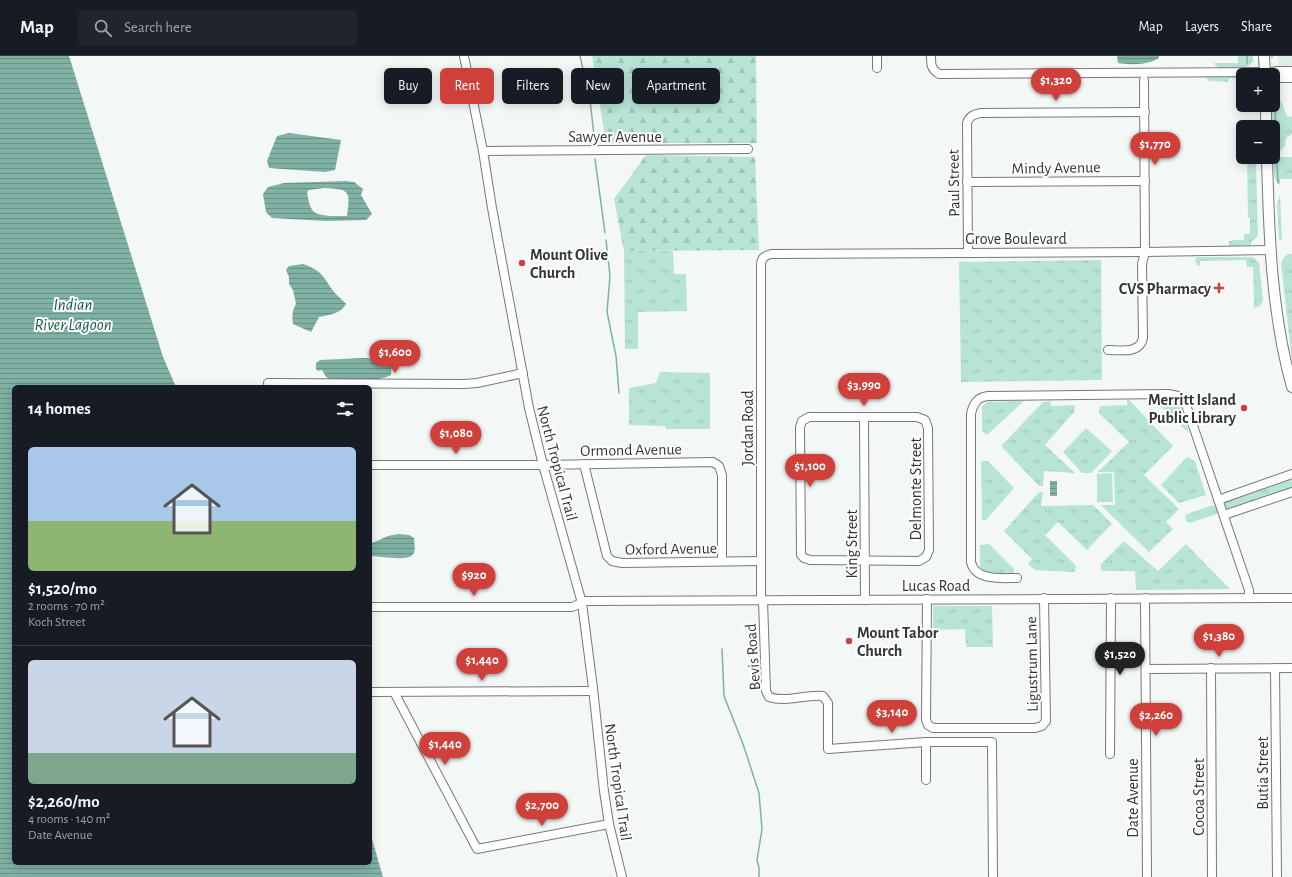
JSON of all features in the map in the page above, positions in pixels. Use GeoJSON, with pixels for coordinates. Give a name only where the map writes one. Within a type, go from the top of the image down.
{"type":"FeatureCollection","features":[{"type":"Feature","properties":{"kind":"main road"},"geometry":{"type":"LineString","coordinates":[[1264,56],[1266,68]]}},
{"type":"Feature","properties":{"kind":"main road"},"geometry":{"type":"LineString","coordinates":[[1267,164],[1270,250],[1278,330],[1285,364],[1292,387]]}},
{"type":"Feature","properties":{"kind":"street","name":"North Tropical Trail"},"geometry":{"type":"LineString","coordinates":[[464,56],[483,152],[529,408],[543,465],[582,603],[604,791],[609,824],[622,877]]}},
{"type":"Feature","properties":{"kind":"street"},"geometry":{"type":"LineString","coordinates":[[876,68],[877,56]]}},
{"type":"Feature","properties":{"kind":"street"},"geometry":{"type":"LineString","coordinates":[[931,56],[931,65],[933,70],[939,74],[1236,74]]}},
{"type":"Feature","properties":{"kind":"street"},"geometry":{"type":"LineString","coordinates":[[1280,70],[1292,70]]}},
{"type":"Feature","properties":{"kind":"street"},"geometry":{"type":"LineString","coordinates":[[1280,78],[1292,78]]}},
{"type":"Feature","properties":{"kind":"street"},"geometry":{"type":"LineString","coordinates":[[1108,350],[1133,349],[1137,348],[1142,342],[1142,264],[1145,252],[1144,80]]}},
{"type":"Feature","properties":{"kind":"street","name":"Paul Street"},"geometry":{"type":"LineString","coordinates":[[968,252],[966,123],[971,116],[981,113],[1145,112]]}},
{"type":"Feature","properties":{"kind":"street","name":"Sawyer Avenue"},"geometry":{"type":"LineString","coordinates":[[483,152],[748,149]]}},
{"type":"Feature","properties":{"kind":"street","name":"Mindy Avenue"},"geometry":{"type":"LineString","coordinates":[[967,182],[1145,180]]}},
{"type":"Feature","properties":{"kind":"street","name":"Grove Boulevard"},"geometry":{"type":"LineString","coordinates":[[764,257],[771,254],[1270,250]]}},
{"type":"Feature","properties":{"kind":"street","name":"Jordan Road"},"geometry":{"type":"LineString","coordinates":[[762,600],[761,266],[764,257]]}},
{"type":"Feature","properties":{"kind":"street"},"geometry":{"type":"LineString","coordinates":[[268,383],[464,384],[477,383],[523,373]]}},
{"type":"Feature","properties":{"kind":"street"},"geometry":{"type":"LineString","coordinates":[[1017,578],[992,578],[982,576],[972,568],[971,414],[975,402],[983,396],[1175,395],[1185,402],[1249,590],[1249,598]]}},
{"type":"Feature","properties":{"kind":"street"},"geometry":{"type":"LineString","coordinates":[[864,417],[809,417],[802,421],[800,427],[801,555],[810,560],[864,560]]}},
{"type":"Feature","properties":{"kind":"street","name":"Delmonte Street"},"geometry":{"type":"LineString","coordinates":[[864,417],[917,417],[925,420],[928,428],[929,550],[926,557],[919,561],[864,560]]}},
{"type":"Feature","properties":{"kind":"street","name":"King Street"},"geometry":{"type":"LineString","coordinates":[[864,417],[865,600]]}},
{"type":"Feature","properties":{"kind":"street","name":"Ormond Avenue"},"geometry":{"type":"LineString","coordinates":[[372,465],[543,465],[713,462],[719,466],[722,474],[722,561]]}},
{"type":"Feature","properties":{"kind":"street","name":"Oxford Avenue"},"geometry":{"type":"LineString","coordinates":[[584,464],[607,556],[612,561],[622,563],[761,561]]}},
{"type":"Feature","properties":{"kind":"street"},"geometry":{"type":"LineString","coordinates":[[1218,500],[1292,474]]}},
{"type":"Feature","properties":{"kind":"street"},"geometry":{"type":"LineString","coordinates":[[1224,515],[1292,492]]}},
{"type":"Feature","properties":{"kind":"street","name":"Ligustrum Lane"},"geometry":{"type":"LineString","coordinates":[[927,599],[926,720],[928,725],[933,728],[1034,728],[1042,726],[1046,721],[1044,598]]}},
{"type":"Feature","properties":{"kind":"street"},"geometry":{"type":"LineString","coordinates":[[1110,598],[1110,754]]}},
{"type":"Feature","properties":{"kind":"street","name":"Date Avenue"},"geometry":{"type":"LineString","coordinates":[[1145,598],[1147,877]]}},
{"type":"Feature","properties":{"kind":"street","name":"Lucas Road"},"geometry":{"type":"LineString","coordinates":[[372,608],[572,606],[586,601],[1292,598]]}},
{"type":"Feature","properties":{"kind":"street","name":"Bevis Road"},"geometry":{"type":"LineString","coordinates":[[762,600],[766,691],[769,697],[776,700],[814,695],[823,696],[828,703],[828,748],[926,742],[992,742],[993,877]]}},
{"type":"Feature","properties":{"kind":"street","name":"Cocoa Street"},"geometry":{"type":"LineString","coordinates":[[1211,668],[1212,877]]}},
{"type":"Feature","properties":{"kind":"street","name":"Butia Street"},"geometry":{"type":"LineString","coordinates":[[1276,668],[1277,877]]}},
{"type":"Feature","properties":{"kind":"street"},"geometry":{"type":"LineString","coordinates":[[1146,669],[1292,668]]}},
{"type":"Feature","properties":{"kind":"street"},"geometry":{"type":"LineString","coordinates":[[372,692],[593,691]]}},
{"type":"Feature","properties":{"kind":"street"},"geometry":{"type":"LineString","coordinates":[[394,692],[477,849],[609,824]]}},
{"type":"Feature","properties":{"kind":"street"},"geometry":{"type":"LineString","coordinates":[[926,742],[926,780]]}},
{"type":"Feature","properties":{"kind":"shaded area"},"geometry":{"type":"Polygon","coordinates":[[[1278,56],[1292,56],[1292,66],[1278,66],[1278,56]]]}},
{"type":"Feature","properties":{"kind":"green space"},"geometry":{"type":"Polygon","coordinates":[[[592,56],[756,56],[757,143],[606,143],[600,104],[624,104],[624,68],[594,68],[592,56]]]}},
{"type":"Feature","properties":{"kind":"green space"},"geometry":{"type":"Polygon","coordinates":[[[1238,56],[1253,56],[1253,61],[1247,67],[1220,68],[1214,63],[1238,63],[1238,56]]]}},
{"type":"Feature","properties":{"kind":"green space"},"geometry":{"type":"Polygon","coordinates":[[[1209,75],[1236,75],[1236,78],[1229,78],[1228,82],[1209,81],[1206,77],[1209,75]]]}},
{"type":"Feature","properties":{"kind":"green space"},"geometry":{"type":"Polygon","coordinates":[[[1281,101],[1287,116],[1292,117],[1292,134],[1286,138],[1285,146],[1281,151],[1280,120],[1272,120],[1271,112],[1280,112],[1281,101]]]}},
{"type":"Feature","properties":{"kind":"green space"},"geometry":{"type":"Polygon","coordinates":[[[646,155],[755,157],[759,250],[624,251],[614,199],[646,155]]]}},
{"type":"Feature","properties":{"kind":"green space"},"geometry":{"type":"Polygon","coordinates":[[[1280,157],[1292,157],[1292,179],[1280,179],[1280,185],[1277,183],[1274,174],[1274,164],[1280,164],[1280,157]]]}},
{"type":"Feature","properties":{"kind":"green space"},"geometry":{"type":"Polygon","coordinates":[[[1247,164],[1256,164],[1258,236],[1251,242],[1251,245],[1229,246],[1229,241],[1244,240],[1244,234],[1250,234],[1250,218],[1248,217],[1247,164]]]}},
{"type":"Feature","properties":{"kind":"green space"},"geometry":{"type":"Polygon","coordinates":[[[1280,195],[1282,241],[1279,239],[1277,204],[1280,195]]]}},
{"type":"Feature","properties":{"kind":"green space"},"geometry":{"type":"Polygon","coordinates":[[[624,251],[673,251],[674,274],[686,274],[687,311],[638,312],[638,349],[625,349],[624,251]]]}},
{"type":"Feature","properties":{"kind":"green space"},"geometry":{"type":"Polygon","coordinates":[[[1292,254],[1292,361],[1281,263],[1285,256],[1292,254]]]}},
{"type":"Feature","properties":{"kind":"green space"},"geometry":{"type":"Polygon","coordinates":[[[1197,257],[1254,258],[1259,263],[1263,300],[1260,306],[1254,308],[1253,267],[1247,267],[1246,260],[1200,261],[1200,265],[1198,266],[1195,261],[1197,257]]]}},
{"type":"Feature","properties":{"kind":"green space"},"geometry":{"type":"Polygon","coordinates":[[[1101,260],[1102,380],[961,382],[959,262],[1101,260]]]}},
{"type":"Feature","properties":{"kind":"green space"},"geometry":{"type":"Polygon","coordinates":[[[660,372],[710,373],[710,429],[666,429],[665,426],[629,425],[629,388],[656,383],[660,372]]]}},
{"type":"Feature","properties":{"kind":"green space"},"geometry":{"type":"Polygon","coordinates":[[[1153,399],[1178,401],[1189,433],[1153,399]]]}},
{"type":"Feature","properties":{"kind":"green space"},"geometry":{"type":"Polygon","coordinates":[[[1127,400],[1129,400],[1173,446],[1144,475],[1179,509],[1166,522],[1173,529],[1149,552],[1101,505],[1115,505],[1114,472],[1098,472],[1129,442],[1099,413],[1100,406],[1127,405],[1127,400]]]}},
{"type":"Feature","properties":{"kind":"green space"},"geometry":{"type":"Polygon","coordinates":[[[1024,401],[987,435],[982,431],[982,406],[988,402],[1024,401]]]}},
{"type":"Feature","properties":{"kind":"green space"},"geometry":{"type":"Polygon","coordinates":[[[1050,401],[1051,406],[1075,405],[1074,412],[1045,445],[1075,473],[1044,471],[1043,486],[1039,486],[1001,446],[1043,402],[1050,401]]]}},
{"type":"Feature","properties":{"kind":"green space"},"geometry":{"type":"Polygon","coordinates":[[[1086,428],[1112,451],[1091,473],[1082,473],[1063,452],[1086,428]]]}},
{"type":"Feature","properties":{"kind":"green space"},"geometry":{"type":"Polygon","coordinates":[[[1187,457],[1195,461],[1206,495],[1179,503],[1161,485],[1187,457]]]}},
{"type":"Feature","properties":{"kind":"green space"},"geometry":{"type":"Polygon","coordinates":[[[981,461],[988,461],[1014,488],[986,520],[982,520],[981,461]]]}},
{"type":"Feature","properties":{"kind":"green space"},"geometry":{"type":"Polygon","coordinates":[[[1112,473],[1113,502],[1097,502],[1097,474],[1112,473]]]}},
{"type":"Feature","properties":{"kind":"green space"},"geometry":{"type":"Polygon","coordinates":[[[1292,479],[1292,489],[1228,510],[1224,505],[1225,501],[1292,479]]]}},
{"type":"Feature","properties":{"kind":"green space"},"geometry":{"type":"Polygon","coordinates":[[[1039,492],[1043,492],[1041,506],[1093,505],[1112,524],[1087,550],[1058,522],[1045,535],[1076,566],[1075,572],[1035,570],[1028,564],[1032,559],[1004,531],[1039,492]]]}},
{"type":"Feature","properties":{"kind":"green space"},"geometry":{"type":"Polygon","coordinates":[[[1213,505],[1218,507],[1217,514],[1190,523],[1186,521],[1185,516],[1187,514],[1213,505]]]}},
{"type":"Feature","properties":{"kind":"green space"},"geometry":{"type":"Polygon","coordinates":[[[1124,541],[1158,571],[1186,544],[1230,589],[1136,590],[1135,571],[1101,571],[1101,564],[1124,541]]]}},
{"type":"Feature","properties":{"kind":"green space"},"geometry":{"type":"Polygon","coordinates":[[[989,544],[1014,569],[1014,575],[988,574],[980,568],[980,545],[989,544]]]}},
{"type":"Feature","properties":{"kind":"green space"},"geometry":{"type":"Polygon","coordinates":[[[933,606],[992,606],[993,647],[966,647],[965,629],[933,630],[933,606]]]}},
{"type":"Feature","properties":{"kind":"water","name":"Indian River Lagoon"},"geometry":{"type":"Polygon","coordinates":[[[0,56],[69,56],[163,357],[175,385],[12,385],[12,865],[372,865],[372,839],[383,877],[0,877],[0,56]]]}},
{"type":"Feature","properties":{"kind":"water"},"geometry":{"type":"Polygon","coordinates":[[[1117,56],[1159,56],[1159,58],[1145,63],[1128,64],[1118,63],[1117,56]]]}},
{"type":"Feature","properties":{"kind":"water"},"geometry":{"type":"Polygon","coordinates":[[[289,133],[341,140],[335,170],[325,172],[269,168],[267,161],[277,136],[289,133]]]}},
{"type":"Feature","properties":{"kind":"water"},"geometry":{"type":"Polygon","coordinates":[[[354,182],[363,189],[361,195],[372,214],[366,220],[326,221],[272,218],[266,212],[263,194],[268,187],[284,183],[354,182]],[[324,188],[309,190],[307,192],[313,211],[324,215],[347,216],[349,201],[346,193],[339,189],[324,188]]]}},
{"type":"Feature","properties":{"kind":"water"},"geometry":{"type":"Polygon","coordinates":[[[303,264],[319,272],[334,292],[346,304],[338,312],[319,317],[311,332],[293,324],[292,318],[296,304],[286,270],[289,266],[303,264]]]}},
{"type":"Feature","properties":{"kind":"water"},"geometry":{"type":"Polygon","coordinates":[[[364,358],[392,360],[391,375],[379,379],[331,380],[326,377],[322,370],[318,371],[316,369],[316,363],[320,360],[364,358]]]}},
{"type":"Feature","properties":{"kind":"water"},"geometry":{"type":"Polygon","coordinates":[[[1050,481],[1057,481],[1057,496],[1050,496],[1050,481]]]}},
{"type":"Feature","properties":{"kind":"water"},"geometry":{"type":"Polygon","coordinates":[[[398,534],[409,535],[414,538],[415,550],[413,555],[403,558],[372,556],[372,543],[388,536],[398,534]]]}},
{"type":"Feature","properties":{"kind":"waterway"},"geometry":{"type":"LineString","coordinates":[[580,56],[583,68]]}},
{"type":"Feature","properties":{"kind":"waterway"},"geometry":{"type":"LineString","coordinates":[[1247,56],[1247,63]]}},
{"type":"Feature","properties":{"kind":"waterway"},"geometry":{"type":"LineString","coordinates":[[590,104],[595,144]]}},
{"type":"Feature","properties":{"kind":"waterway"},"geometry":{"type":"LineString","coordinates":[[1275,112],[1275,120]]}},
{"type":"Feature","properties":{"kind":"waterway"},"geometry":{"type":"LineString","coordinates":[[595,159],[605,233]]}},
{"type":"Feature","properties":{"kind":"waterway"},"geometry":{"type":"LineString","coordinates":[[1277,164],[1278,183]]}},
{"type":"Feature","properties":{"kind":"waterway"},"geometry":{"type":"LineString","coordinates":[[606,240],[610,276],[607,312],[616,356],[619,393]]}},
{"type":"Feature","properties":{"kind":"waterway"},"geometry":{"type":"LineString","coordinates":[[722,649],[724,696],[743,744],[759,793],[762,829],[757,860],[759,877]]}},
{"type":"Feature","properties":{"kind":"place","name":"Mount Olive Church"},"geometry":{"type":"Point","coordinates":[522,263]}},
{"type":"Feature","properties":{"kind":"place","name":"CVS Pharmacy"},"geometry":{"type":"Point","coordinates":[1219,288]}},
{"type":"Feature","properties":{"kind":"place","name":"Merritt Island Public Library"},"geometry":{"type":"Point","coordinates":[1244,408]}},
{"type":"Feature","properties":{"kind":"place","name":"Mount Tabor Church"},"geometry":{"type":"Point","coordinates":[849,641]}}]}
